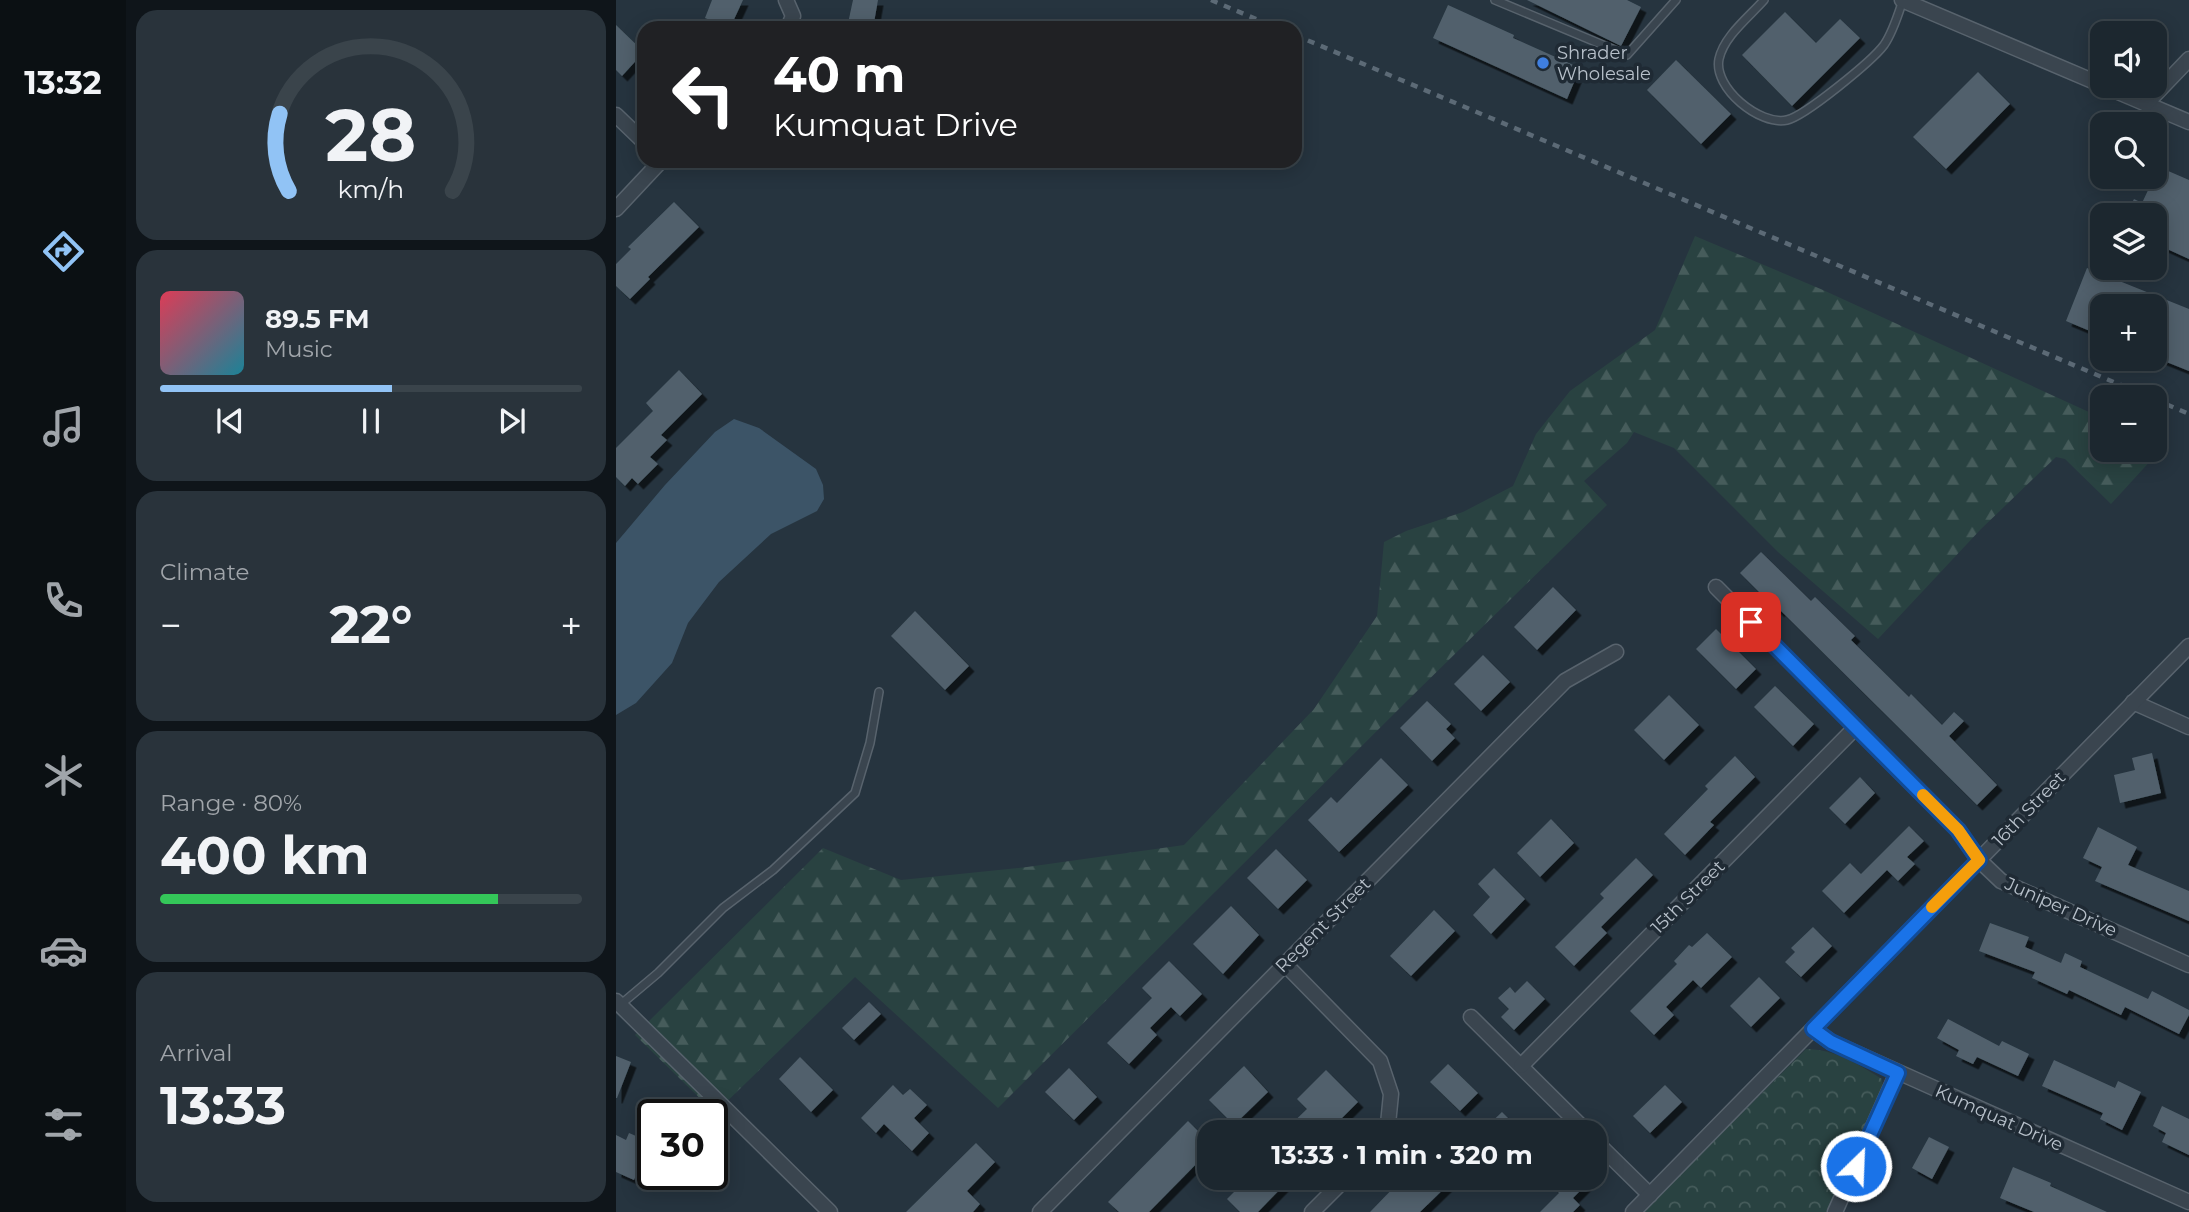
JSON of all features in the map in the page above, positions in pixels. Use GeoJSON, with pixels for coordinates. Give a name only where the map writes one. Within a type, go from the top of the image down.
{"type":"FeatureCollection","features":[{"type":"Feature","properties":{"kind":"street"},"geometry":{"type":"LineString","coordinates":[[786,0],[793,16],[791,21]]}},
{"type":"Feature","properties":{"kind":"street"},"geometry":{"type":"LineString","coordinates":[[1902,0],[2090,80]]}},
{"type":"Feature","properties":{"kind":"street"},"geometry":{"type":"LineString","coordinates":[[2146,104],[2189,60]]}},
{"type":"Feature","properties":{"kind":"street"},"geometry":{"type":"LineString","coordinates":[[2132,98],[2189,122]]}},
{"type":"Feature","properties":{"kind":"street"},"geometry":{"type":"LineString","coordinates":[[616,115],[637,135]]}},
{"type":"Feature","properties":{"kind":"street"},"geometry":{"type":"LineString","coordinates":[[616,209],[655,168]]}},
{"type":"Feature","properties":{"kind":"street","name":"Juniper Drive"},"geometry":{"type":"LineString","coordinates":[[1716,587],[1958,830],[1979,860],[2001,881],[2189,965]]}},
{"type":"Feature","properties":{"kind":"street","name":"16th Street"},"geometry":{"type":"LineString","coordinates":[[1633,1212],[2189,646]]}},
{"type":"Feature","properties":{"kind":"street","name":"Regent Street"},"geometry":{"type":"LineString","coordinates":[[1040,1212],[1564,681],[1616,652]]}},
{"type":"Feature","properties":{"kind":"street"},"geometry":{"type":"LineString","coordinates":[[2133,702],[2189,727]]}},
{"type":"Feature","properties":{"kind":"street","name":"15th Street"},"geometry":{"type":"LineString","coordinates":[[1521,1066],[1855,728]]}},
{"type":"Feature","properties":{"kind":"street"},"geometry":{"type":"LineString","coordinates":[[1284,964],[1380,1061],[1391,1094],[1388,1120]]}},
{"type":"Feature","properties":{"kind":"street"},"geometry":{"type":"LineString","coordinates":[[618,1003],[830,1212]]}},
{"type":"Feature","properties":{"kind":"street"},"geometry":{"type":"LineString","coordinates":[[1471,1017],[1575,1120]]}},
{"type":"Feature","properties":{"kind":"street","name":"Kumquat Drive"},"geometry":{"type":"LineString","coordinates":[[1813,1029],[1831,1042],[1898,1073],[2189,1202]]}},
{"type":"Feature","properties":{"kind":"street"},"geometry":{"type":"LineString","coordinates":[[1835,1212],[1898,1073]]}},
{"type":"Feature","properties":{"kind":"street"},"geometry":{"type":"LineString","coordinates":[[1607,1153],[1650,1195]]}},
{"type":"Feature","properties":{"kind":"street"},"geometry":{"type":"LineString","coordinates":[[1312,1212],[1334,1190]]}},
{"type":"Feature","properties":{"kind":"lane"},"geometry":{"type":"LineString","coordinates":[[1495,0],[1627,55],[1675,0]]}},
{"type":"Feature","properties":{"kind":"lane"},"geometry":{"type":"LineString","coordinates":[[1765,0],[1724,45],[1719,60],[1724,82],[1737,99],[1760,117],[1771,120],[1788,120],[1839,86],[1863,66],[1884,45],[1894,26],[1902,0]]}},
{"type":"Feature","properties":{"kind":"lane"},"geometry":{"type":"LineString","coordinates":[[618,1003],[658,973],[723,908],[773,870],[855,793],[870,743],[879,692]]}},
{"type":"Feature","properties":{"kind":"green space"},"geometry":{"type":"Polygon","coordinates":[[[1695,236],[1823,290],[2090,412],[2090,462],[2149,462],[2111,504],[2065,459],[2056,457],[1981,529],[1878,639],[1778,552],[1674,448],[1634,432],[1627,443],[1584,481],[1607,505],[998,1108],[855,977],[728,1100],[701,1099],[635,1035],[823,848],[901,880],[1027,867],[1184,845],[1314,709],[1377,616],[1384,542],[1406,531],[1463,512],[1513,486],[1536,434],[1570,391],[1655,330],[1695,236]]]}},
{"type":"Feature","properties":{"kind":"green space"},"geometry":{"type":"Polygon","coordinates":[[[1806,1049],[1836,1055],[1882,1079],[1883,1091],[1828,1212],[1643,1212],[1806,1049]]]}},
{"type":"Feature","properties":{"kind":"water"},"geometry":{"type":"Polygon","coordinates":[[[734,419],[759,428],[816,469],[823,485],[824,499],[817,511],[771,534],[719,582],[688,623],[672,663],[636,703],[616,715],[616,543],[715,432],[734,419]]]}},
{"type":"Feature","properties":{"kind":"building"},"geometry":{"type":"Polygon","coordinates":[[[712,0],[743,0],[733,21],[712,21],[705,18],[712,0]]]}},
{"type":"Feature","properties":{"kind":"building"},"geometry":{"type":"Polygon","coordinates":[[[853,0],[878,0],[874,21],[848,21],[853,0]]]}},
{"type":"Feature","properties":{"kind":"building"},"geometry":{"type":"Polygon","coordinates":[[[1527,0],[1627,0],[1641,7],[1621,46],[1527,0]]]}},
{"type":"Feature","properties":{"kind":"building"},"geometry":{"type":"Polygon","coordinates":[[[1448,5],[1580,68],[1567,99],[1433,38],[1448,5]]]}},
{"type":"Feature","properties":{"kind":"building"},"geometry":{"type":"Polygon","coordinates":[[[1785,12],[1816,43],[1840,19],[1860,38],[1792,106],[1742,55],[1785,12]]]}},
{"type":"Feature","properties":{"kind":"building"},"geometry":{"type":"Polygon","coordinates":[[[616,25],[637,45],[637,60],[622,76],[616,70],[616,25]]]}},
{"type":"Feature","properties":{"kind":"building"},"geometry":{"type":"Polygon","coordinates":[[[1676,60],[1731,114],[1701,144],[1647,90],[1676,60]]]}},
{"type":"Feature","properties":{"kind":"building"},"geometry":{"type":"Polygon","coordinates":[[[1978,72],[2010,104],[1946,169],[1913,137],[1978,72]]]}},
{"type":"Feature","properties":{"kind":"building"},"geometry":{"type":"Polygon","coordinates":[[[2167,170],[2189,180],[2189,259],[2167,249],[2167,203],[2142,203],[2149,189],[2167,189],[2167,170]]]}},
{"type":"Feature","properties":{"kind":"building"},"geometry":{"type":"Polygon","coordinates":[[[674,202],[699,227],[648,277],[650,279],[630,299],[616,286],[616,264],[631,249],[628,247],[674,202]]]}},
{"type":"Feature","properties":{"kind":"building"},"geometry":{"type":"Polygon","coordinates":[[[2087,268],[2090,269],[2090,280],[2117,280],[2152,294],[2090,294],[2090,331],[2066,321],[2087,268]]]}},
{"type":"Feature","properties":{"kind":"building"},"geometry":{"type":"Polygon","coordinates":[[[2167,300],[2189,309],[2189,371],[2167,362],[2167,300]]]}},
{"type":"Feature","properties":{"kind":"building"},"geometry":{"type":"Polygon","coordinates":[[[679,370],[702,394],[661,435],[667,440],[650,457],[658,464],[638,484],[632,478],[625,486],[616,477],[616,448],[653,411],[646,403],[679,370]]]}},
{"type":"Feature","properties":{"kind":"building"},"geometry":{"type":"Polygon","coordinates":[[[1761,552],[1811,601],[1815,597],[1855,636],[1851,640],[1942,725],[1954,712],[1964,721],[1949,736],[1997,785],[1977,805],[1740,573],[1761,552]]]}},
{"type":"Feature","properties":{"kind":"building"},"geometry":{"type":"Polygon","coordinates":[[[1553,587],[1576,610],[1537,650],[1514,627],[1553,587]]]}},
{"type":"Feature","properties":{"kind":"building"},"geometry":{"type":"Polygon","coordinates":[[[915,611],[969,666],[945,690],[891,636],[915,611]]]}},
{"type":"Feature","properties":{"kind":"building"},"geometry":{"type":"Polygon","coordinates":[[[1716,629],[1756,669],[1736,689],[1696,649],[1716,629]]]}},
{"type":"Feature","properties":{"kind":"building"},"geometry":{"type":"Polygon","coordinates":[[[1483,655],[1510,682],[1481,711],[1454,684],[1483,655]]]}},
{"type":"Feature","properties":{"kind":"building"},"geometry":{"type":"Polygon","coordinates":[[[1775,686],[1814,724],[1793,746],[1754,707],[1775,686]]]}},
{"type":"Feature","properties":{"kind":"building"},"geometry":{"type":"Polygon","coordinates":[[[1669,695],[1699,725],[1664,760],[1634,730],[1669,695]]]}},
{"type":"Feature","properties":{"kind":"building"},"geometry":{"type":"Polygon","coordinates":[[[1427,701],[1451,724],[1446,729],[1455,738],[1432,761],[1400,728],[1427,701]]]}},
{"type":"Feature","properties":{"kind":"building"},"geometry":{"type":"Polygon","coordinates":[[[2152,753],[2161,793],[2120,803],[2114,775],[2135,770],[2132,758],[2152,753]]]}},
{"type":"Feature","properties":{"kind":"building"},"geometry":{"type":"Polygon","coordinates":[[[1735,756],[1755,777],[1710,822],[1714,825],[1685,855],[1664,834],[1708,789],[1705,786],[1735,756]]]}},
{"type":"Feature","properties":{"kind":"building"},"geometry":{"type":"Polygon","coordinates":[[[1381,758],[1408,785],[1339,852],[1308,820],[1331,797],[1337,803],[1381,758]]]}},
{"type":"Feature","properties":{"kind":"building"},"geometry":{"type":"Polygon","coordinates":[[[1860,777],[1875,793],[1845,824],[1829,808],[1860,777]]]}},
{"type":"Feature","properties":{"kind":"building"},"geometry":{"type":"Polygon","coordinates":[[[1551,819],[1574,843],[1540,877],[1517,853],[1551,819]]]}},
{"type":"Feature","properties":{"kind":"building"},"geometry":{"type":"Polygon","coordinates":[[[1909,826],[1924,841],[1907,857],[1915,864],[1898,881],[1887,870],[1844,913],[1822,891],[1850,863],[1861,874],[1909,826]]]}},
{"type":"Feature","properties":{"kind":"building"},"geometry":{"type":"Polygon","coordinates":[[[2098,827],[2137,847],[2128,865],[2189,891],[2189,921],[2095,881],[2102,867],[2083,858],[2098,827]]]}},
{"type":"Feature","properties":{"kind":"building"},"geometry":{"type":"Polygon","coordinates":[[[1276,849],[1307,880],[1278,909],[1247,878],[1276,849]]]}},
{"type":"Feature","properties":{"kind":"building"},"geometry":{"type":"Polygon","coordinates":[[[1636,858],[1653,875],[1601,927],[1607,933],[1574,966],[1555,947],[1604,898],[1600,894],[1636,858]]]}},
{"type":"Feature","properties":{"kind":"building"},"geometry":{"type":"Polygon","coordinates":[[[1494,868],[1525,899],[1491,934],[1473,915],[1490,897],[1478,884],[1494,868]]]}},
{"type":"Feature","properties":{"kind":"building"},"geometry":{"type":"Polygon","coordinates":[[[1231,906],[1259,935],[1223,974],[1193,944],[1231,906]]]}},
{"type":"Feature","properties":{"kind":"building"},"geometry":{"type":"Polygon","coordinates":[[[1434,910],[1455,931],[1411,976],[1390,956],[1434,910]]]}},
{"type":"Feature","properties":{"kind":"building"},"geometry":{"type":"Polygon","coordinates":[[[1990,923],[2029,937],[2025,947],[2061,963],[2065,953],[2082,961],[2080,967],[2148,999],[2152,991],[2189,1010],[2189,1015],[2179,1034],[2125,1007],[2121,1015],[2069,990],[2067,994],[2032,978],[2035,972],[1979,951],[1990,923]]]}},
{"type":"Feature","properties":{"kind":"building"},"geometry":{"type":"Polygon","coordinates":[[[1813,927],[1832,946],[1801,977],[1785,962],[1795,952],[1791,948],[1813,927]]]}},
{"type":"Feature","properties":{"kind":"building"},"geometry":{"type":"Polygon","coordinates":[[[1707,933],[1732,957],[1701,988],[1693,980],[1666,1007],[1674,1015],[1654,1035],[1630,1011],[1677,964],[1674,961],[1689,945],[1692,947],[1707,933]]]}},
{"type":"Feature","properties":{"kind":"building"},"geometry":{"type":"Polygon","coordinates":[[[1169,961],[1202,994],[1180,1016],[1171,1007],[1150,1028],[1157,1035],[1129,1064],[1107,1043],[1152,998],[1142,988],[1169,961]]]}},
{"type":"Feature","properties":{"kind":"building"},"geometry":{"type":"Polygon","coordinates":[[[1759,977],[1780,998],[1751,1027],[1730,1006],[1759,977]]]}},
{"type":"Feature","properties":{"kind":"building"},"geometry":{"type":"Polygon","coordinates":[[[1527,981],[1545,999],[1514,1030],[1501,1017],[1509,1009],[1498,998],[1510,987],[1515,993],[1527,981]]]}},
{"type":"Feature","properties":{"kind":"building"},"geometry":{"type":"Polygon","coordinates":[[[869,1002],[881,1014],[854,1040],[842,1028],[869,1002]]]}},
{"type":"Feature","properties":{"kind":"building"},"geometry":{"type":"Polygon","coordinates":[[[1948,1019],[1999,1046],[2002,1041],[2029,1054],[2018,1076],[1977,1057],[1973,1064],[1956,1056],[1959,1050],[1937,1038],[1948,1019]]]}},
{"type":"Feature","properties":{"kind":"building"},"geometry":{"type":"Polygon","coordinates":[[[616,1056],[631,1062],[617,1098],[616,1098],[616,1056]]]}},
{"type":"Feature","properties":{"kind":"building"},"geometry":{"type":"Polygon","coordinates":[[[800,1057],[833,1090],[811,1112],[779,1079],[800,1057]]]}},
{"type":"Feature","properties":{"kind":"building"},"geometry":{"type":"Polygon","coordinates":[[[2054,1060],[2115,1088],[2118,1081],[2141,1092],[2122,1130],[2100,1119],[2103,1113],[2042,1086],[2054,1060]]]}},
{"type":"Feature","properties":{"kind":"building"},"geometry":{"type":"Polygon","coordinates":[[[1448,1064],[1478,1093],[1460,1111],[1430,1082],[1448,1064]]]}},
{"type":"Feature","properties":{"kind":"building"},"geometry":{"type":"Polygon","coordinates":[[[1244,1066],[1268,1092],[1239,1120],[1229,1120],[1209,1100],[1244,1066]]]}},
{"type":"Feature","properties":{"kind":"building"},"geometry":{"type":"Polygon","coordinates":[[[1069,1068],[1097,1097],[1074,1120],[1045,1092],[1069,1068]]]}},
{"type":"Feature","properties":{"kind":"building"},"geometry":{"type":"Polygon","coordinates":[[[1326,1070],[1358,1102],[1340,1120],[1296,1120],[1307,1109],[1297,1099],[1326,1070]]]}},
{"type":"Feature","properties":{"kind":"building"},"geometry":{"type":"Polygon","coordinates":[[[893,1085],[903,1095],[910,1089],[927,1105],[914,1118],[929,1133],[912,1151],[884,1124],[876,1133],[861,1118],[893,1085]]]}},
{"type":"Feature","properties":{"kind":"building"},"geometry":{"type":"Polygon","coordinates":[[[1665,1085],[1682,1102],[1650,1133],[1633,1116],[1665,1085]]]}},
{"type":"Feature","properties":{"kind":"building"},"geometry":{"type":"Polygon","coordinates":[[[2162,1106],[2189,1119],[2189,1155],[2162,1142],[2166,1133],[2153,1126],[2162,1106]]]}},
{"type":"Feature","properties":{"kind":"building"},"geometry":{"type":"Polygon","coordinates":[[[1502,1112],[1510,1120],[1494,1120],[1502,1112]]]}},
{"type":"Feature","properties":{"kind":"building"},"geometry":{"type":"Polygon","coordinates":[[[1188,1121],[1197,1130],[1197,1163],[1149,1212],[1119,1212],[1108,1202],[1188,1121]]]}},
{"type":"Feature","properties":{"kind":"building"},"geometry":{"type":"Polygon","coordinates":[[[629,1133],[637,1136],[637,1173],[634,1180],[616,1172],[616,1135],[626,1140],[629,1133]]]}},
{"type":"Feature","properties":{"kind":"building"},"geometry":{"type":"Polygon","coordinates":[[[1929,1137],[1949,1147],[1932,1179],[1912,1168],[1929,1137]]]}},
{"type":"Feature","properties":{"kind":"building"},"geometry":{"type":"Polygon","coordinates":[[[976,1143],[995,1162],[967,1191],[980,1204],[973,1212],[906,1212],[976,1143]]]}},
{"type":"Feature","properties":{"kind":"building"},"geometry":{"type":"Polygon","coordinates":[[[2013,1167],[2107,1212],[2034,1212],[2000,1198],[2013,1167]]]}},
{"type":"Feature","properties":{"kind":"building"},"geometry":{"type":"Polygon","coordinates":[[[1236,1190],[1279,1190],[1258,1212],[1240,1212],[1227,1199],[1236,1190]]]}},
{"type":"Feature","properties":{"kind":"building"},"geometry":{"type":"Polygon","coordinates":[[[1391,1190],[1443,1190],[1420,1212],[1370,1212],[1391,1190]]]}},
{"type":"Feature","properties":{"kind":"building"},"geometry":{"type":"Polygon","coordinates":[[[1556,1190],[1581,1190],[1573,1198],[1580,1205],[1573,1212],[1540,1212],[1559,1193],[1556,1190]]]}},
{"type":"Feature","properties":{"kind":"railway"},"geometry":{"type":"LineString","coordinates":[[1211,0],[1260,21]]}},
{"type":"Feature","properties":{"kind":"railway"},"geometry":{"type":"LineString","coordinates":[[1302,38],[2121,385]]}},
{"type":"Feature","properties":{"kind":"railway"},"geometry":{"type":"LineString","coordinates":[[2167,405],[2189,414]]}},
{"type":"Feature","properties":{"kind":"slow traffic"},"geometry":{"type":"LineString","coordinates":[[1923,795],[1958,830],[1979,860],[1932,907]]}},
{"type":"Feature","properties":{"kind":"place","name":"Shrader Wholesale"},"geometry":{"type":"Point","coordinates":[1543,63]}},
{"type":"Feature","properties":{"kind":"route"},"geometry":{"type":"LineString","coordinates":[[1751,622],[1958,830],[1979,860],[1813,1029],[1831,1042],[1898,1073],[1856,1166]]}}]}
